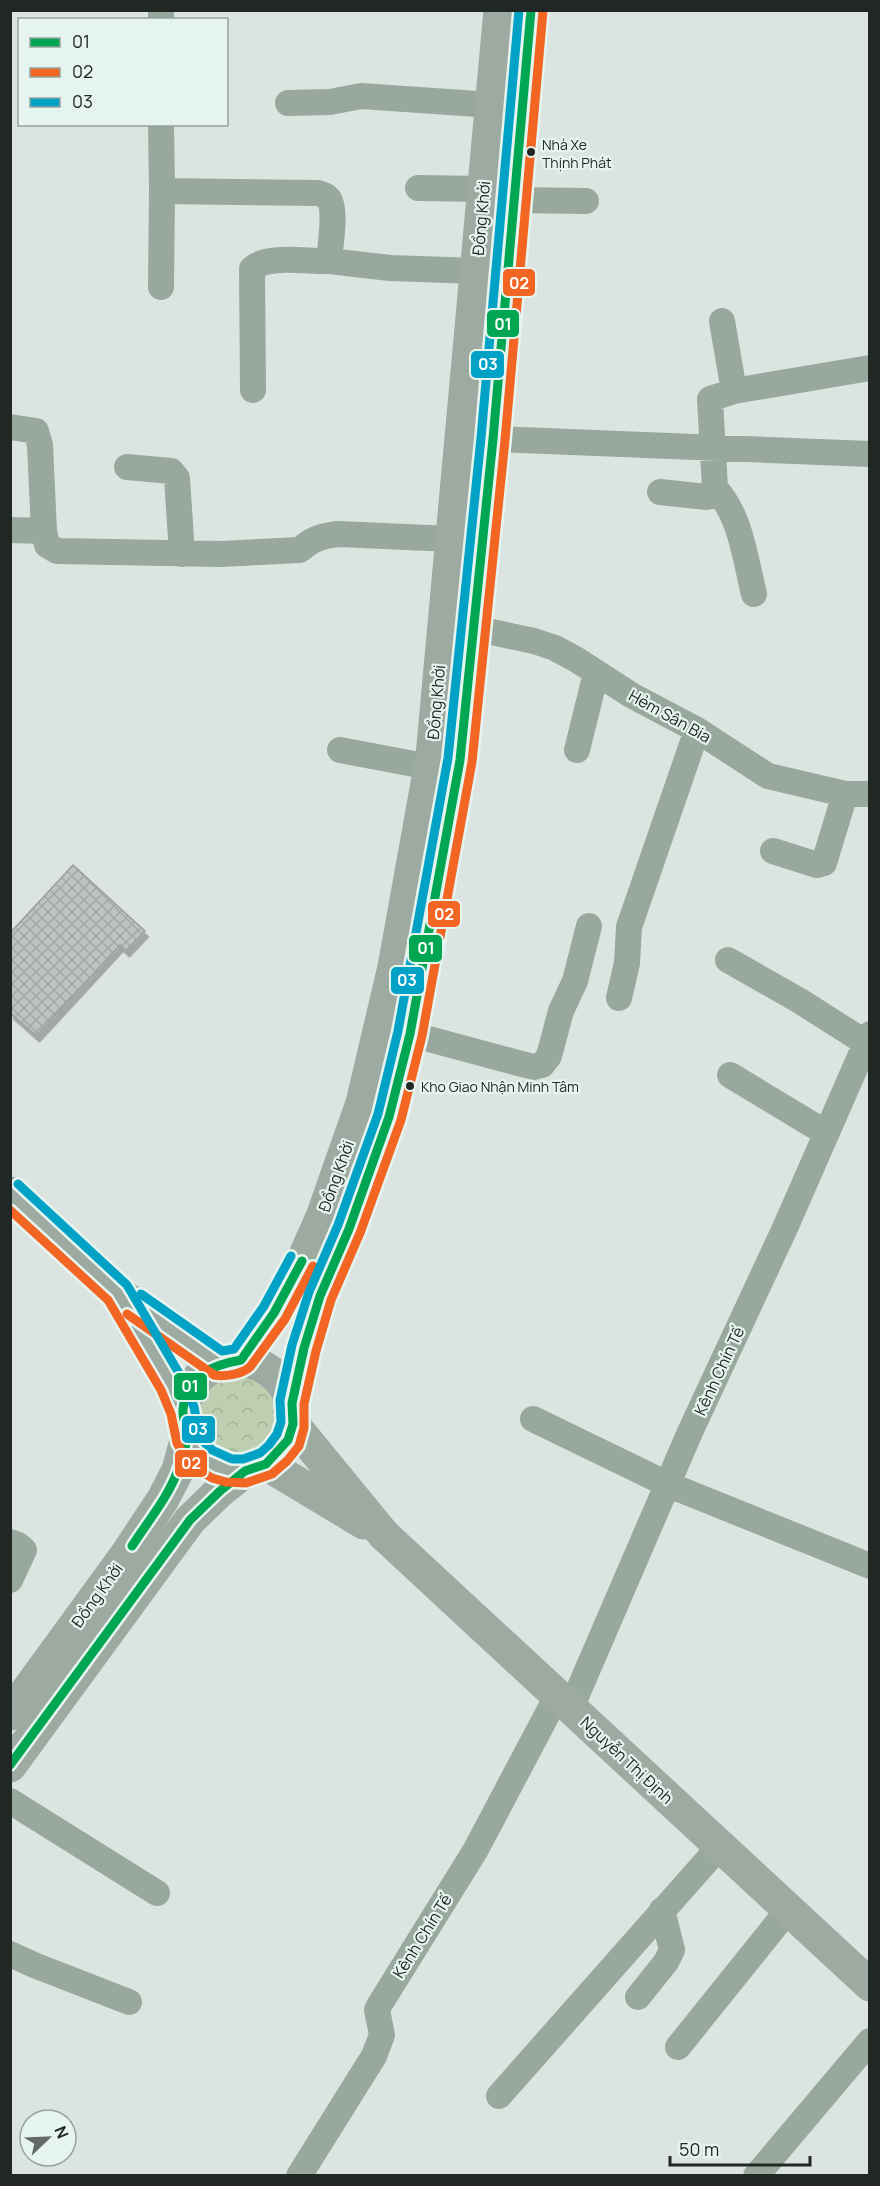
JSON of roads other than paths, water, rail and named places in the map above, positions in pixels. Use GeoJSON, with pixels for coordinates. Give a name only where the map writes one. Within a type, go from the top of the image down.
{"type":"FeatureCollection","features":[{"type":"Feature","properties":{"kind":"main road","name":"Đồng Khởi"},"geometry":{"type":"LineString","coordinates":[[230,1362],[265,1329],[293,1282],[335,1223],[389,1117],[410,1034],[441,761],[452,539],[477,271],[504,194],[492,105],[500,10]]}},
{"type":"Feature","properties":{"kind":"main road","name":"Đồng Khởi"},"geometry":{"type":"LineString","coordinates":[[292,1414],[304,1348],[320,1296],[362,1103],[473,628],[493,439],[504,194],[531,10]]}},
{"type":"Feature","properties":{"kind":"main road"},"geometry":{"type":"LineString","coordinates":[[10,1193],[117,1292],[230,1362]]}},
{"type":"Feature","properties":{"kind":"main road"},"geometry":{"type":"LineString","coordinates":[[117,1292],[172,1385],[185,1424],[194,1449],[204,1460],[217,1467],[230,1470],[255,1467],[278,1453],[288,1440],[292,1414],[287,1390],[268,1369],[255,1363],[230,1362],[205,1371],[194,1382],[186,1396],[185,1424]]}},
{"type":"Feature","properties":{"kind":"main road","name":"Nguyễn Thị Định"},"geometry":{"type":"LineString","coordinates":[[292,1414],[384,1535],[870,1985]]}},
{"type":"Feature","properties":{"kind":"main road","name":"Đồng Khởi"},"geometry":{"type":"LineString","coordinates":[[10,1714],[21,1680],[126,1555],[163,1499],[178,1470],[185,1424]]}},
{"type":"Feature","properties":{"kind":"main road","name":"Đồng Khởi"},"geometry":{"type":"LineString","coordinates":[[10,1766],[190,1520],[220,1491],[255,1467]]}},
{"type":"Feature","properties":{"kind":"main road","name":"Nguyễn Thị Định"},"geometry":{"type":"LineString","coordinates":[[255,1467],[384,1535]]}},
{"type":"Feature","properties":{"kind":"street"},"geometry":{"type":"LineString","coordinates":[[288,102],[330,102],[361,96],[492,105]]}},
{"type":"Feature","properties":{"kind":"street"},"geometry":{"type":"LineString","coordinates":[[161,126],[161,287]]}},
{"type":"Feature","properties":{"kind":"street"},"geometry":{"type":"LineString","coordinates":[[418,188],[586,201]]}},
{"type":"Feature","properties":{"kind":"street"},"geometry":{"type":"LineString","coordinates":[[162,191],[318,193],[326,196],[333,212],[329,261]]}},
{"type":"Feature","properties":{"kind":"street"},"geometry":{"type":"LineString","coordinates":[[253,390],[252,269],[258,263],[268,260],[329,261],[390,268],[477,271]]}},
{"type":"Feature","properties":{"kind":"street"},"geometry":{"type":"LineString","coordinates":[[722,321],[734,391]]}},
{"type":"Feature","properties":{"kind":"street"},"geometry":{"type":"LineString","coordinates":[[754,594],[734,516],[725,499],[715,488],[710,399],[734,391],[870,368]]}},
{"type":"Feature","properties":{"kind":"street"},"geometry":{"type":"LineString","coordinates":[[10,427],[36,431],[40,445],[44,531],[47,545],[57,551],[182,554],[300,550],[310,541],[338,534],[452,539]]}},
{"type":"Feature","properties":{"kind":"street"},"geometry":{"type":"LineString","coordinates":[[493,439],[870,454]]}},
{"type":"Feature","properties":{"kind":"street"},"geometry":{"type":"LineString","coordinates":[[127,466],[171,471],[177,478],[182,554]]}},
{"type":"Feature","properties":{"kind":"street"},"geometry":{"type":"LineString","coordinates":[[660,492],[706,496],[715,488]]}},
{"type":"Feature","properties":{"kind":"street"},"geometry":{"type":"LineString","coordinates":[[10,530],[44,531]]}},
{"type":"Feature","properties":{"kind":"street","name":"Hẻm Sân Bia"},"geometry":{"type":"LineString","coordinates":[[473,628],[534,641],[555,648],[631,695],[697,730],[768,776],[857,794]]}},
{"type":"Feature","properties":{"kind":"street"},"geometry":{"type":"LineString","coordinates":[[577,750],[596,673]]}},
{"type":"Feature","properties":{"kind":"street"},"geometry":{"type":"LineString","coordinates":[[619,998],[627,963],[629,927],[697,730]]}},
{"type":"Feature","properties":{"kind":"street"},"geometry":{"type":"LineString","coordinates":[[340,750],[441,761]]}},
{"type":"Feature","properties":{"kind":"street"},"geometry":{"type":"LineString","coordinates":[[773,851],[818,865],[824,863],[857,794]]}},
{"type":"Feature","properties":{"kind":"street"},"geometry":{"type":"LineString","coordinates":[[410,1034],[518,1063],[542,1065],[549,1056],[561,1011],[575,981],[589,926]]}},
{"type":"Feature","properties":{"kind":"street"},"geometry":{"type":"LineString","coordinates":[[728,960],[868,1039]]}},
{"type":"Feature","properties":{"kind":"street","name":"Kênh Chín Tế"},"geometry":{"type":"LineString","coordinates":[[299,2175],[374,2056],[382,2035],[377,2010],[380,2004],[564,1702],[669,1485],[868,1039]]}},
{"type":"Feature","properties":{"kind":"street"},"geometry":{"type":"LineString","coordinates":[[730,1075],[826,1133]]}},
{"type":"Feature","properties":{"kind":"street"},"geometry":{"type":"LineString","coordinates":[[533,1419],[669,1485],[870,1566]]}},
{"type":"Feature","properties":{"kind":"street"},"geometry":{"type":"LineString","coordinates":[[10,1542],[24,1550],[10,1580]]}},
{"type":"Feature","properties":{"kind":"street"},"geometry":{"type":"LineString","coordinates":[[10,1801],[157,1893]]}},
{"type":"Feature","properties":{"kind":"street"},"geometry":{"type":"LineString","coordinates":[[499,2096],[720,1846]]}},
{"type":"Feature","properties":{"kind":"street"},"geometry":{"type":"LineString","coordinates":[[638,1997],[666,1962],[672,1950],[662,1910]]}},
{"type":"Feature","properties":{"kind":"street"},"geometry":{"type":"LineString","coordinates":[[678,2047],[788,1910]]}},
{"type":"Feature","properties":{"kind":"street"},"geometry":{"type":"LineString","coordinates":[[10,1954],[129,2002]]}},
{"type":"Feature","properties":{"kind":"street"},"geometry":{"type":"LineString","coordinates":[[756,2175],[870,2042]]}},
{"type":"Feature","properties":{"kind":"place","name":"Nhà Xe Thịnh Phát"},"geometry":{"type":"Point","coordinates":[531,152]}},
{"type":"Feature","properties":{"kind":"place","name":"Kho Giao Nhận Minh Tâm"},"geometry":{"type":"Point","coordinates":[410,1086]}}]}
